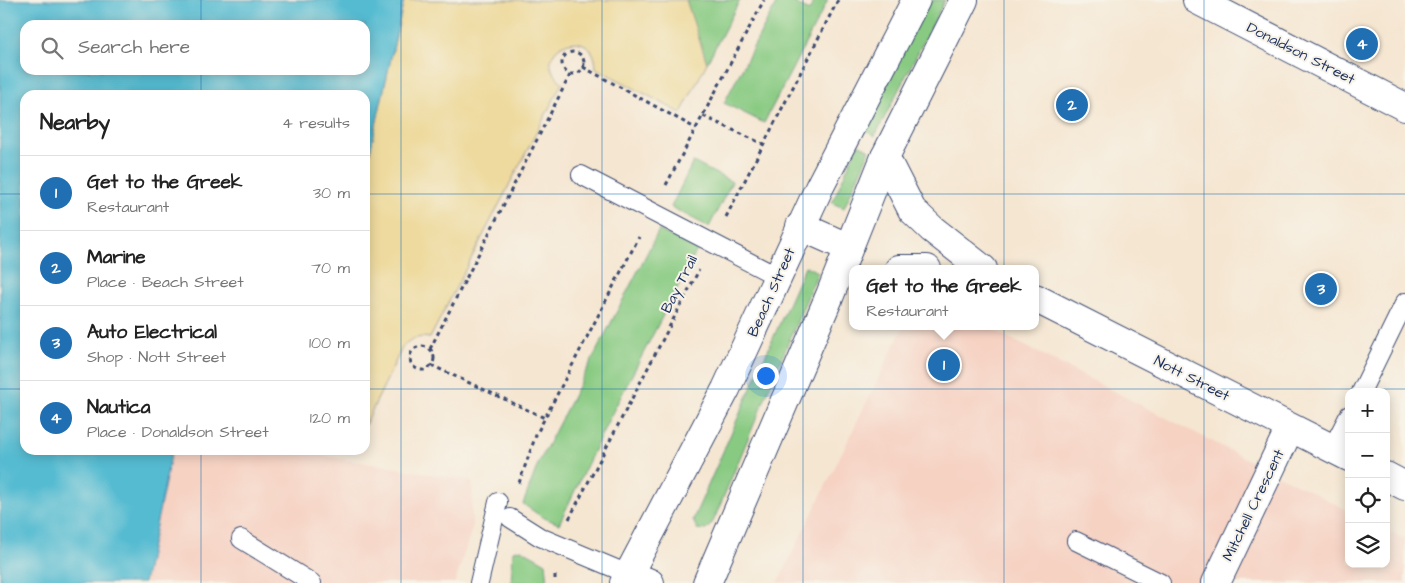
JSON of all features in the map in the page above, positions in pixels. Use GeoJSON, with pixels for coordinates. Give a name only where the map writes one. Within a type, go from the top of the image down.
{"type":"FeatureCollection","features":[{"type":"Feature","properties":{"kind":"street","name":"Beach Street"},"geometry":{"type":"LineString","coordinates":[[634,580],[726,389],[800,226],[916,0]]}},
{"type":"Feature","properties":{"kind":"street"},"geometry":{"type":"LineString","coordinates":[[707,583],[841,290],[847,248],[885,156],[964,0]]}},
{"type":"Feature","properties":{"kind":"street","name":"Donaldson Street"},"geometry":{"type":"LineString","coordinates":[[1197,0],[1405,107]]}},
{"type":"Feature","properties":{"kind":"street"},"geometry":{"type":"LineString","coordinates":[[885,156],[912,210],[932,229],[978,265]]}},
{"type":"Feature","properties":{"kind":"street"},"geometry":{"type":"LineString","coordinates":[[800,226],[847,248]]}},
{"type":"Feature","properties":{"kind":"street","name":"Nott Street"},"geometry":{"type":"LineString","coordinates":[[1039,300],[1341,453]]}},
{"type":"Feature","properties":{"kind":"street","name":"Mitchell Crescent"},"geometry":{"type":"LineString","coordinates":[[1216,583],[1290,428]]}},
{"type":"Feature","properties":{"kind":"street"},"geometry":{"type":"LineString","coordinates":[[1390,478],[1405,486]]}},
{"type":"Feature","properties":{"kind":"lane"},"geometry":{"type":"LineString","coordinates":[[581,175],[778,277]]}},
{"type":"Feature","properties":{"kind":"lane"},"geometry":{"type":"LineString","coordinates":[[1362,388],[1405,302]]}},
{"type":"Feature","properties":{"kind":"lane"},"geometry":{"type":"LineString","coordinates":[[1341,453],[1345,433]]}},
{"type":"Feature","properties":{"kind":"lane"},"geometry":{"type":"LineString","coordinates":[[479,583],[498,502]]}},
{"type":"Feature","properties":{"kind":"lane"},"geometry":{"type":"LineString","coordinates":[[510,518],[559,546],[634,580]]}},
{"type":"Feature","properties":{"kind":"lane"},"geometry":{"type":"LineString","coordinates":[[241,539],[312,583]]}},
{"type":"Feature","properties":{"kind":"lane"},"geometry":{"type":"LineString","coordinates":[[1076,540],[1161,583]]}},
{"type":"Feature","properties":{"kind":"path"},"geometry":{"type":"LineString","coordinates":[[510,518],[527,456],[545,418],[764,0]]}},
{"type":"Feature","properties":{"kind":"path","name":"Bay Trail"},"geometry":{"type":"LineString","coordinates":[[555,583],[555,560],[569,519],[838,0]]}},
{"type":"Feature","properties":{"kind":"path"},"geometry":{"type":"LineString","coordinates":[[583,67],[577,74],[570,75],[562,68],[562,60],[566,54],[573,52],[580,55],[583,67],[697,128]]}},
{"type":"Feature","properties":{"kind":"path"},"geometry":{"type":"LineString","coordinates":[[430,349],[570,75]]}},
{"type":"Feature","properties":{"kind":"path"},"geometry":{"type":"LineString","coordinates":[[704,116],[763,144]]}},
{"type":"Feature","properties":{"kind":"path"},"geometry":{"type":"LineString","coordinates":[[430,349],[418,346],[412,351],[409,358],[416,368],[423,369],[431,365]]}},
{"type":"Feature","properties":{"kind":"path"},"geometry":{"type":"LineString","coordinates":[[430,349],[433,356],[431,365]]}},
{"type":"Feature","properties":{"kind":"path"},"geometry":{"type":"LineString","coordinates":[[431,365],[545,418]]}},
{"type":"Feature","properties":{"kind":"shaded area"},"geometry":{"type":"Polygon","coordinates":[[[902,330],[994,330],[1345,509],[1345,568],[1390,568],[1390,532],[1405,539],[1405,583],[778,583],[902,330]]]}},
{"type":"Feature","properties":{"kind":"shaded area"},"geometry":{"type":"Polygon","coordinates":[[[76,455],[320,455],[472,481],[472,528],[455,583],[16,583],[76,455]]]}},
{"type":"Feature","properties":{"kind":"green space"},"geometry":{"type":"Polygon","coordinates":[[[686,0],[740,0],[707,63],[686,0]]]}},
{"type":"Feature","properties":{"kind":"green space"},"geometry":{"type":"Polygon","coordinates":[[[778,0],[790,0],[809,11],[815,0],[828,0],[764,123],[724,103],[778,0]]]}},
{"type":"Feature","properties":{"kind":"green space"},"geometry":{"type":"Polygon","coordinates":[[[928,0],[945,0],[875,136],[865,130],[928,0]]]}},
{"type":"Feature","properties":{"kind":"green space"},"geometry":{"type":"Polygon","coordinates":[[[858,144],[870,150],[844,208],[832,203],[858,144]]]}},
{"type":"Feature","properties":{"kind":"green space"},"geometry":{"type":"Polygon","coordinates":[[[693,162],[732,182],[709,227],[671,207],[693,162]]]}},
{"type":"Feature","properties":{"kind":"green space"},"geometry":{"type":"Polygon","coordinates":[[[659,230],[697,250],[608,421],[559,524],[542,517],[523,504],[538,464],[659,230]]]}},
{"type":"Feature","properties":{"kind":"green space"},"geometry":{"type":"Polygon","coordinates":[[[805,266],[818,272],[713,522],[706,530],[697,529],[693,520],[695,515],[805,266]]]}},
{"type":"Feature","properties":{"kind":"green space"},"geometry":{"type":"Polygon","coordinates":[[[521,549],[546,563],[548,583],[511,583],[513,551],[521,549]]]}},
{"type":"Feature","properties":{"kind":"sand"},"geometry":{"type":"Polygon","coordinates":[[[404,0],[686,0],[707,63],[681,113],[596,68],[593,55],[587,46],[579,43],[570,43],[561,46],[555,52],[551,60],[552,70],[562,83],[430,338],[415,338],[403,346],[370,415],[370,152],[404,0]]]}},
{"type":"Feature","properties":{"kind":"water"},"geometry":{"type":"Polygon","coordinates":[[[0,0],[404,0],[370,152],[370,90],[20,90],[20,455],[171,455],[144,583],[0,583],[0,0]]]}},
{"type":"Feature","properties":{"kind":"place","name":"Nautica"},"geometry":{"type":"Point","coordinates":[1362,44]}},
{"type":"Feature","properties":{"kind":"place","name":"Marine"},"geometry":{"type":"Point","coordinates":[1072,105]}},
{"type":"Feature","properties":{"kind":"place","name":"Auto Electrical"},"geometry":{"type":"Point","coordinates":[1321,289]}},
{"type":"Feature","properties":{"kind":"place","name":"Get to the Greek"},"geometry":{"type":"Point","coordinates":[944,365]}}]}
